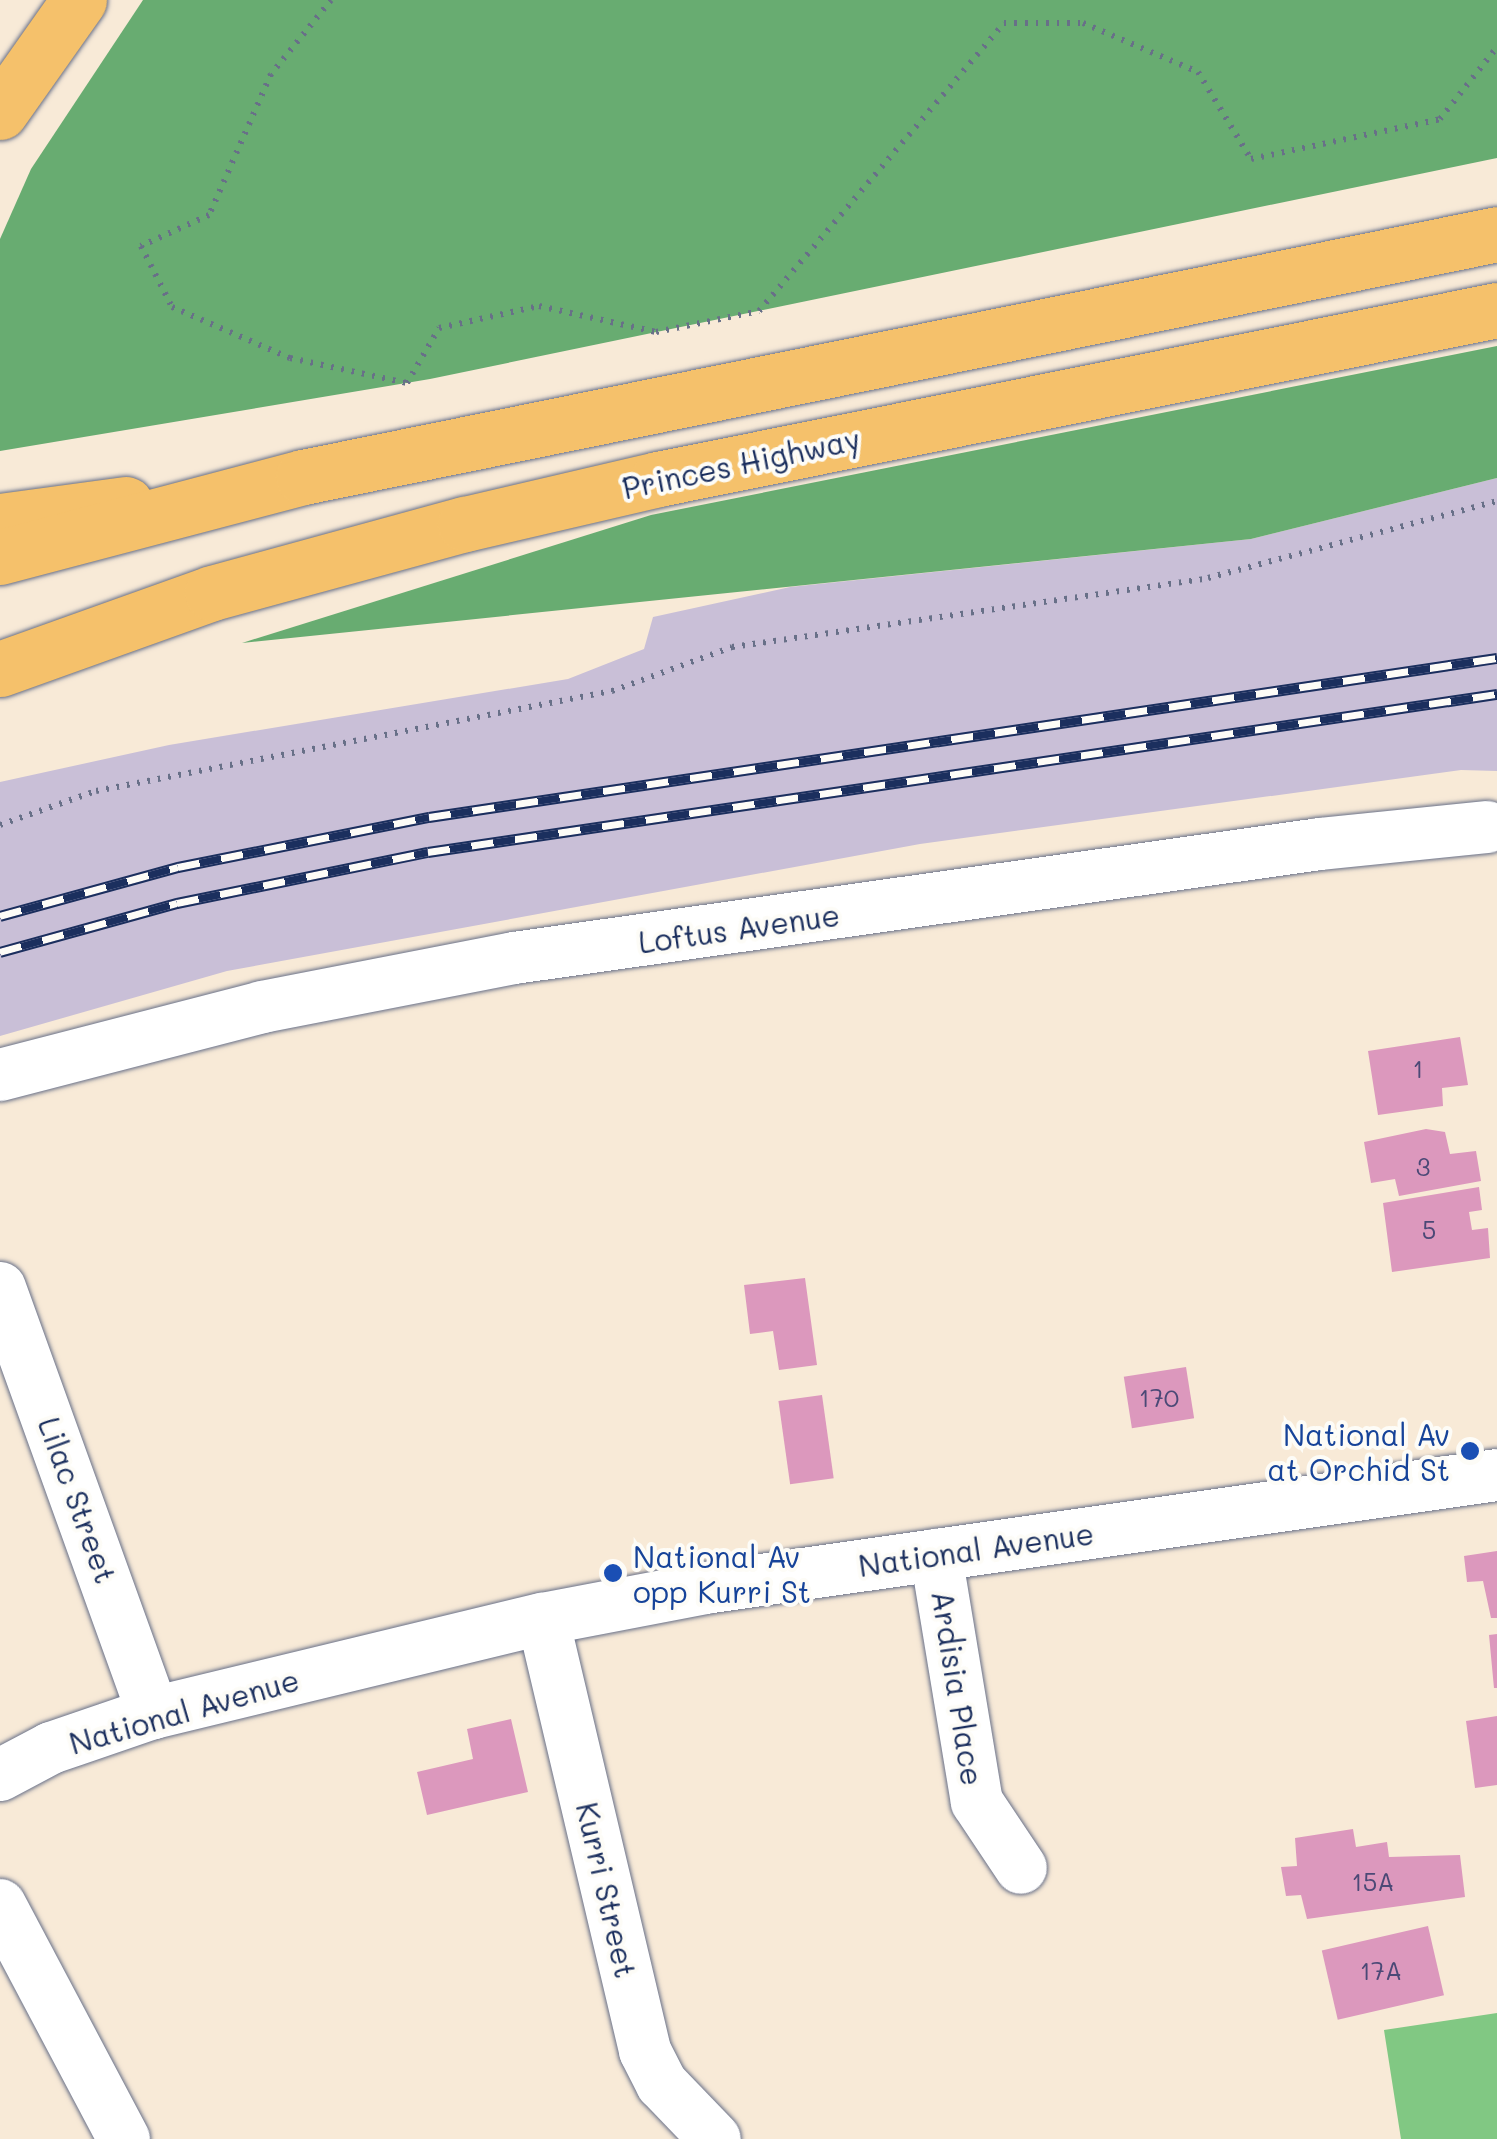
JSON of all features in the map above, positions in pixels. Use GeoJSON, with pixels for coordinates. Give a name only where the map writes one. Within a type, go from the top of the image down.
{"type":"FeatureCollection","features":[{"type":"Feature","properties":{"kind":"main road"},"geometry":{"type":"LineString","coordinates":[[0,112],[80,0]]}},
{"type":"Feature","properties":{"kind":"main road"},"geometry":{"type":"LineString","coordinates":[[0,521],[302,477],[1497,234]]}},
{"type":"Feature","properties":{"kind":"main road","name":"Princes Highway"},"geometry":{"type":"LineString","coordinates":[[0,670],[212,592],[658,478],[1497,310]]}},
{"type":"Feature","properties":{"kind":"main road"},"geometry":{"type":"LineString","coordinates":[[0,558],[302,477]]}},
{"type":"Feature","properties":{"kind":"main road"},"geometry":{"type":"LineString","coordinates":[[0,638],[212,592]]}},
{"type":"Feature","properties":{"kind":"street","name":"Loftus Avenue"},"geometry":{"type":"LineString","coordinates":[[0,1075],[262,1007],[514,958],[1494,822]]}},
{"type":"Feature","properties":{"kind":"street","name":"Lilac Street"},"geometry":{"type":"LineString","coordinates":[[0,1288],[153,1713]]}},
{"type":"Feature","properties":{"kind":"street","name":"National Avenue"},"geometry":{"type":"LineString","coordinates":[[0,1775],[51,1748],[153,1713],[543,1619],[936,1555],[1497,1475]]}},
{"type":"Feature","properties":{"kind":"street","name":"Ardisia Place"},"geometry":{"type":"LineString","coordinates":[[936,1555],[977,1802],[1021,1868]]}},
{"type":"Feature","properties":{"kind":"street","name":"Kurri Street"},"geometry":{"type":"LineString","coordinates":[[543,1619],[645,2051],[662,2084],[715,2139]]}},
{"type":"Feature","properties":{"kind":"street"},"geometry":{"type":"LineString","coordinates":[[0,1904],[124,2139]]}},
{"type":"Feature","properties":{"kind":"path"},"geometry":{"type":"LineString","coordinates":[[331,0],[271,74],[209,215],[141,246],[172,307],[290,358],[407,383],[439,328],[539,306],[656,332],[759,311],[1004,24],[1083,24],[1198,72],[1251,159],[1440,120],[1497,47]]}},
{"type":"Feature","properties":{"kind":"path"},"geometry":{"type":"LineString","coordinates":[[0,825],[96,791],[612,691],[732,647],[1208,578],[1497,501]]}},
{"type":"Feature","properties":{"kind":"shaded area"},"geometry":{"type":"Polygon","coordinates":[[[1497,478],[1497,771],[1461,770],[920,844],[227,971],[0,1036],[0,782],[169,745],[568,679],[644,649],[653,617],[790,587],[1251,539],[1497,478]]]}},
{"type":"Feature","properties":{"kind":"green space"},"geometry":{"type":"Polygon","coordinates":[[[143,0],[1497,0],[1497,158],[430,379],[0,451],[0,239],[31,169],[143,0]]]}},
{"type":"Feature","properties":{"kind":"green space"},"geometry":{"type":"Polygon","coordinates":[[[1497,346],[1497,478],[1251,539],[242,643],[651,515],[1497,346]]]}},
{"type":"Feature","properties":{"kind":"green space"},"geometry":{"type":"Polygon","coordinates":[[[1497,2013],[1497,2139],[1401,2139],[1384,2030],[1497,2013]]]}},
{"type":"Feature","properties":{"kind":"building"},"geometry":{"type":"Polygon","coordinates":[[[1460,1037],[1468,1085],[1442,1088],[1443,1106],[1378,1115],[1368,1051],[1460,1037]]]}},
{"type":"Feature","properties":{"kind":"building"},"geometry":{"type":"Polygon","coordinates":[[[1426,1129],[1445,1132],[1450,1154],[1476,1151],[1481,1181],[1399,1196],[1395,1179],[1371,1183],[1364,1142],[1426,1129]]]}},
{"type":"Feature","properties":{"kind":"building"},"geometry":{"type":"Polygon","coordinates":[[[1479,1187],[1482,1210],[1469,1212],[1472,1230],[1488,1228],[1490,1258],[1392,1272],[1383,1203],[1479,1187]]]}},
{"type":"Feature","properties":{"kind":"building"},"geometry":{"type":"Polygon","coordinates":[[[805,1278],[817,1365],[779,1370],[773,1331],[750,1334],[744,1285],[805,1278]]]}},
{"type":"Feature","properties":{"kind":"building"},"geometry":{"type":"Polygon","coordinates":[[[1186,1367],[1194,1418],[1132,1428],[1124,1377],[1186,1367]]]}},
{"type":"Feature","properties":{"kind":"building"},"geometry":{"type":"Polygon","coordinates":[[[822,1395],[834,1478],[790,1484],[778,1401],[822,1395]]]}},
{"type":"Feature","properties":{"kind":"building"},"geometry":{"type":"Polygon","coordinates":[[[1497,1551],[1497,1618],[1491,1618],[1483,1581],[1467,1582],[1464,1556],[1497,1551]]]}},
{"type":"Feature","properties":{"kind":"building"},"geometry":{"type":"Polygon","coordinates":[[[1497,1634],[1497,1688],[1494,1688],[1489,1635],[1497,1634]]]}},
{"type":"Feature","properties":{"kind":"building"},"geometry":{"type":"Polygon","coordinates":[[[1497,1716],[1497,1785],[1475,1788],[1466,1721],[1497,1716]]]}},
{"type":"Feature","properties":{"kind":"building"},"geometry":{"type":"Polygon","coordinates":[[[511,1719],[528,1792],[427,1815],[417,1772],[473,1759],[467,1729],[511,1719]]]}},
{"type":"Feature","properties":{"kind":"building"},"geometry":{"type":"Polygon","coordinates":[[[1353,1829],[1356,1847],[1387,1842],[1389,1857],[1460,1855],[1465,1897],[1307,1919],[1301,1895],[1286,1896],[1281,1867],[1297,1866],[1295,1838],[1353,1829]]]}},
{"type":"Feature","properties":{"kind":"building"},"geometry":{"type":"Polygon","coordinates":[[[1428,1926],[1444,1995],[1338,2020],[1322,1951],[1428,1926]]]}},
{"type":"Feature","properties":{"kind":"railway"},"geometry":{"type":"LineString","coordinates":[[0,916],[178,867],[429,817],[1497,658]]}},
{"type":"Feature","properties":{"kind":"railway"},"geometry":{"type":"LineString","coordinates":[[0,952],[177,903],[428,852],[1497,694]]}},
{"type":"Feature","properties":{"kind":"place","name":"National Av at Orchid St"},"geometry":{"type":"Point","coordinates":[1470,1451]}},
{"type":"Feature","properties":{"kind":"place","name":"National Av opp Kurri St"},"geometry":{"type":"Point","coordinates":[613,1573]}}]}
